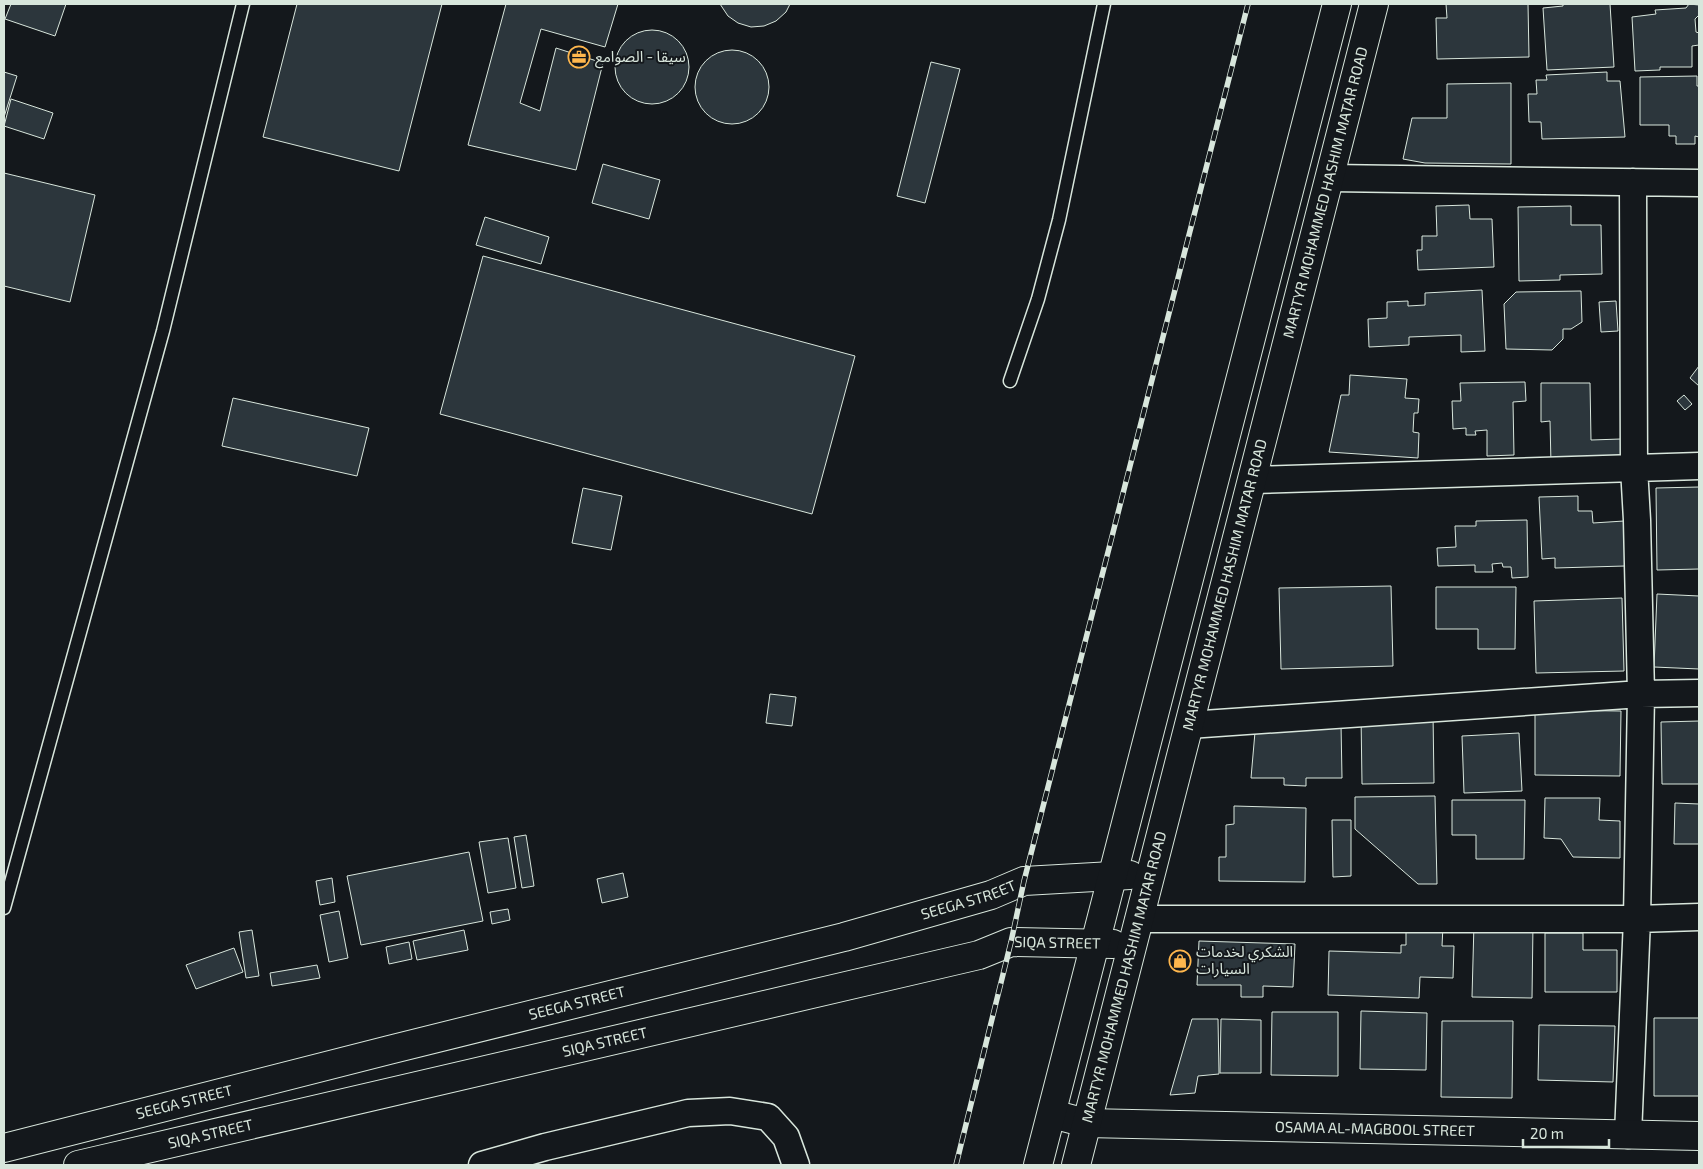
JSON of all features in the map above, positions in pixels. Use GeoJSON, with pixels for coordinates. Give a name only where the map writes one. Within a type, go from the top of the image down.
{"type":"FeatureCollection","features":[{"type":"Feature","properties":{"kind":"main road"},"geometry":{"type":"LineString","coordinates":[[1038,1165],[1337,4]]}},
{"type":"Feature","properties":{"kind":"main road","name":"MARTYR MOHAMMED HASHIM MATAR ROAD"},"geometry":{"type":"LineString","coordinates":[[1076,1165],[1374,4]]}},
{"type":"Feature","properties":{"kind":"main road","name":"SEEGA STREET"},"geometry":{"type":"LineString","coordinates":[[4,1148],[844,937],[990,895],[1024,881],[1151,872]]}},
{"type":"Feature","properties":{"kind":"main road","name":"SIQA STREET"},"geometry":{"type":"LineString","coordinates":[[78,1165],[980,955],[1011,942],[1096,944],[1136,932]]}},
{"type":"Feature","properties":{"kind":"main road","name":"OSAMA AL-MAGBOOL STREET"},"geometry":{"type":"LineString","coordinates":[[1052,1114],[1086,1123],[1699,1136]]}},
{"type":"Feature","properties":{"kind":"street"},"geometry":{"type":"LineString","coordinates":[[1330,178],[1699,182]]}},
{"type":"Feature","properties":{"kind":"street"},"geometry":{"type":"LineString","coordinates":[[1628,1134],[1637,919],[1641,694],[1638,520],[1634,468],[1633,182]]}},
{"type":"Feature","properties":{"kind":"street"},"geometry":{"type":"LineString","coordinates":[[1252,480],[1699,466]]}},
{"type":"Feature","properties":{"kind":"street"},"geometry":{"type":"LineString","coordinates":[[1189,725],[1641,694],[1699,693]]}},
{"type":"Feature","properties":{"kind":"street"},"geometry":{"type":"LineString","coordinates":[[1136,932],[1699,917]]}},
{"type":"Feature","properties":{"kind":"street"},"geometry":{"type":"LineString","coordinates":[[482,1165],[545,1147],[688,1113],[730,1111],[768,1117],[786,1137],[796,1165]]}},
{"type":"Feature","properties":{"kind":"lane"},"geometry":{"type":"LineString","coordinates":[[4,908],[163,331],[244,4]]}},
{"type":"Feature","properties":{"kind":"lane"},"geometry":{"type":"LineString","coordinates":[[1010,381],[1038,299],[1059,220],[1104,4]]}},
{"type":"Feature","properties":{"kind":"building"},"geometry":{"type":"Polygon","coordinates":[[[11,4],[66,4],[55,36],[5,19],[11,4]]]}},
{"type":"Feature","properties":{"kind":"building"},"geometry":{"type":"Polygon","coordinates":[[[297,4],[442,4],[399,171],[263,137],[297,4]]]}},
{"type":"Feature","properties":{"kind":"building"},"geometry":{"type":"Polygon","coordinates":[[[506,4],[618,4],[605,47],[541,29],[520,103],[540,111],[556,48],[603,63],[576,170],[468,145],[506,4]]]}},
{"type":"Feature","properties":{"kind":"building"},"geometry":{"type":"Polygon","coordinates":[[[720,4],[790,4],[786,12],[776,21],[764,26],[751,27],[738,23],[728,16],[720,4]]]}},
{"type":"Feature","properties":{"kind":"building"},"geometry":{"type":"Polygon","coordinates":[[[1446,4],[1528,4],[1529,57],[1437,59],[1436,18],[1447,18],[1446,4]]]}},
{"type":"Feature","properties":{"kind":"building"},"geometry":{"type":"Polygon","coordinates":[[[1563,4],[1610,4],[1614,67],[1547,70],[1543,8],[1563,6],[1563,4]]]}},
{"type":"Feature","properties":{"kind":"building"},"geometry":{"type":"Polygon","coordinates":[[[1689,4],[1699,5],[1699,15],[1695,19],[1696,32],[1699,33],[1699,45],[1692,46],[1692,67],[1660,67],[1660,70],[1635,71],[1632,17],[1656,14],[1655,10],[1686,8],[1689,4]]]}},
{"type":"Feature","properties":{"kind":"building"},"geometry":{"type":"Polygon","coordinates":[[[645,30],[659,30],[673,36],[683,46],[689,60],[687,81],[673,98],[659,104],[645,104],[631,98],[621,88],[615,74],[615,60],[621,46],[631,36],[645,30]]]}},
{"type":"Feature","properties":{"kind":"building"},"geometry":{"type":"Polygon","coordinates":[[[725,50],[739,50],[753,56],[763,66],[769,80],[767,101],[753,118],[739,124],[725,124],[711,118],[701,108],[695,94],[695,80],[701,66],[711,56],[725,50]]]}},
{"type":"Feature","properties":{"kind":"building"},"geometry":{"type":"Polygon","coordinates":[[[931,62],[960,69],[925,203],[897,196],[931,62]]]}},
{"type":"Feature","properties":{"kind":"building"},"geometry":{"type":"Polygon","coordinates":[[[4,72],[17,76],[4,117],[4,72]]]}},
{"type":"Feature","properties":{"kind":"building"},"geometry":{"type":"Polygon","coordinates":[[[1607,72],[1607,81],[1620,81],[1625,137],[1542,139],[1541,122],[1529,122],[1528,94],[1537,94],[1536,80],[1547,80],[1546,75],[1607,72]]]}},
{"type":"Feature","properties":{"kind":"building"},"geometry":{"type":"Polygon","coordinates":[[[1697,76],[1697,86],[1699,86],[1699,137],[1695,136],[1695,144],[1676,144],[1676,136],[1669,136],[1669,125],[1640,125],[1640,77],[1697,76]]]}},
{"type":"Feature","properties":{"kind":"building"},"geometry":{"type":"Polygon","coordinates":[[[1511,83],[1511,164],[1425,163],[1403,159],[1412,118],[1447,118],[1447,84],[1511,83]]]}},
{"type":"Feature","properties":{"kind":"building"},"geometry":{"type":"Polygon","coordinates":[[[11,99],[53,113],[44,139],[4,126],[11,99]]]}},
{"type":"Feature","properties":{"kind":"building"},"geometry":{"type":"Polygon","coordinates":[[[603,164],[660,180],[649,219],[592,203],[603,164]]]}},
{"type":"Feature","properties":{"kind":"building"},"geometry":{"type":"Polygon","coordinates":[[[4,173],[95,195],[70,302],[4,286],[4,173]]]}},
{"type":"Feature","properties":{"kind":"building"},"geometry":{"type":"Polygon","coordinates":[[[1469,205],[1470,219],[1492,219],[1494,267],[1418,270],[1417,250],[1422,250],[1422,236],[1437,236],[1436,206],[1469,205]]]}},
{"type":"Feature","properties":{"kind":"building"},"geometry":{"type":"Polygon","coordinates":[[[1571,206],[1571,225],[1601,225],[1602,274],[1560,275],[1560,280],[1519,281],[1518,207],[1571,206]]]}},
{"type":"Feature","properties":{"kind":"building"},"geometry":{"type":"Polygon","coordinates":[[[485,217],[549,237],[541,264],[476,245],[485,217]]]}},
{"type":"Feature","properties":{"kind":"building"},"geometry":{"type":"Polygon","coordinates":[[[483,256],[855,356],[812,514],[440,414],[483,256]]]}},
{"type":"Feature","properties":{"kind":"building"},"geometry":{"type":"Polygon","coordinates":[[[1482,290],[1485,351],[1461,352],[1461,335],[1409,337],[1409,345],[1369,347],[1368,319],[1387,318],[1387,302],[1408,301],[1408,306],[1425,305],[1425,293],[1482,290]]]}},
{"type":"Feature","properties":{"kind":"building"},"geometry":{"type":"Polygon","coordinates":[[[1581,291],[1582,322],[1571,329],[1563,329],[1563,339],[1552,350],[1506,349],[1504,304],[1516,292],[1581,291]]]}},
{"type":"Feature","properties":{"kind":"building"},"geometry":{"type":"Polygon","coordinates":[[[1616,301],[1618,331],[1601,332],[1599,302],[1616,301]]]}},
{"type":"Feature","properties":{"kind":"building"},"geometry":{"type":"Polygon","coordinates":[[[1699,366],[1699,386],[1690,378],[1699,366]]]}},
{"type":"Feature","properties":{"kind":"building"},"geometry":{"type":"Polygon","coordinates":[[[1350,375],[1407,379],[1405,398],[1419,399],[1418,413],[1414,413],[1413,432],[1419,433],[1418,458],[1329,452],[1341,395],[1349,395],[1350,375]]]}},
{"type":"Feature","properties":{"kind":"building"},"geometry":{"type":"Polygon","coordinates":[[[1525,382],[1526,401],[1513,402],[1514,455],[1487,456],[1487,430],[1475,431],[1476,435],[1466,435],[1466,428],[1453,429],[1452,401],[1461,401],[1460,383],[1525,382]]]}},
{"type":"Feature","properties":{"kind":"building"},"geometry":{"type":"Polygon","coordinates":[[[1541,383],[1590,383],[1591,440],[1621,439],[1621,461],[1551,464],[1550,421],[1541,422],[1541,383]]]}},
{"type":"Feature","properties":{"kind":"building"},"geometry":{"type":"Polygon","coordinates":[[[1684,395],[1692,404],[1685,410],[1677,401],[1684,395]]]}},
{"type":"Feature","properties":{"kind":"building"},"geometry":{"type":"Polygon","coordinates":[[[233,398],[369,428],[357,476],[222,446],[233,398]]]}},
{"type":"Feature","properties":{"kind":"building"},"geometry":{"type":"Polygon","coordinates":[[[1699,487],[1699,569],[1657,570],[1656,488],[1699,487]]]}},
{"type":"Feature","properties":{"kind":"building"},"geometry":{"type":"Polygon","coordinates":[[[583,488],[622,496],[611,550],[572,543],[583,488]]]}},
{"type":"Feature","properties":{"kind":"building"},"geometry":{"type":"Polygon","coordinates":[[[1578,496],[1578,511],[1592,511],[1593,523],[1624,521],[1625,566],[1555,568],[1555,558],[1542,559],[1539,497],[1578,496]]]}},
{"type":"Feature","properties":{"kind":"building"},"geometry":{"type":"Polygon","coordinates":[[[1527,520],[1528,577],[1512,578],[1511,567],[1503,567],[1502,563],[1492,564],[1493,572],[1475,572],[1475,565],[1438,566],[1437,548],[1456,547],[1455,526],[1476,526],[1476,521],[1527,520]]]}},
{"type":"Feature","properties":{"kind":"building"},"geometry":{"type":"Polygon","coordinates":[[[1391,586],[1393,666],[1281,669],[1279,588],[1391,586]]]}},
{"type":"Feature","properties":{"kind":"building"},"geometry":{"type":"Polygon","coordinates":[[[1436,587],[1516,587],[1515,649],[1478,649],[1478,629],[1436,629],[1436,587]]]}},
{"type":"Feature","properties":{"kind":"building"},"geometry":{"type":"Polygon","coordinates":[[[1657,594],[1699,596],[1699,669],[1654,667],[1657,594]]]}},
{"type":"Feature","properties":{"kind":"building"},"geometry":{"type":"Polygon","coordinates":[[[1622,598],[1624,671],[1536,673],[1534,601],[1622,598]]]}},
{"type":"Feature","properties":{"kind":"building"},"geometry":{"type":"Polygon","coordinates":[[[770,694],[796,697],[792,726],[766,723],[770,694]]]}},
{"type":"Feature","properties":{"kind":"building"},"geometry":{"type":"Polygon","coordinates":[[[1535,710],[1621,711],[1620,776],[1535,775],[1535,710]]]}},
{"type":"Feature","properties":{"kind":"building"},"geometry":{"type":"Polygon","coordinates":[[[1433,713],[1434,783],[1362,784],[1361,714],[1433,713]]]}},
{"type":"Feature","properties":{"kind":"building"},"geometry":{"type":"Polygon","coordinates":[[[1699,721],[1699,784],[1662,784],[1661,722],[1699,721]]]}},
{"type":"Feature","properties":{"kind":"building"},"geometry":{"type":"Polygon","coordinates":[[[1341,724],[1342,778],[1306,778],[1306,786],[1284,785],[1284,778],[1251,778],[1255,732],[1341,724]]]}},
{"type":"Feature","properties":{"kind":"building"},"geometry":{"type":"Polygon","coordinates":[[[1519,733],[1522,791],[1464,793],[1462,736],[1519,733]]]}},
{"type":"Feature","properties":{"kind":"building"},"geometry":{"type":"Polygon","coordinates":[[[1435,796],[1437,884],[1418,884],[1355,829],[1355,797],[1435,796]]]}},
{"type":"Feature","properties":{"kind":"building"},"geometry":{"type":"Polygon","coordinates":[[[1545,798],[1600,798],[1599,820],[1620,821],[1620,858],[1573,857],[1561,839],[1544,838],[1545,798]]]}},
{"type":"Feature","properties":{"kind":"building"},"geometry":{"type":"Polygon","coordinates":[[[1452,800],[1525,800],[1524,859],[1476,859],[1476,835],[1452,835],[1452,800]]]}},
{"type":"Feature","properties":{"kind":"building"},"geometry":{"type":"Polygon","coordinates":[[[1675,803],[1699,804],[1699,844],[1674,844],[1675,803]]]}},
{"type":"Feature","properties":{"kind":"building"},"geometry":{"type":"Polygon","coordinates":[[[1234,806],[1306,808],[1305,882],[1219,881],[1219,857],[1226,857],[1226,825],[1234,824],[1234,806]]]}},
{"type":"Feature","properties":{"kind":"building"},"geometry":{"type":"Polygon","coordinates":[[[1332,820],[1351,820],[1351,876],[1333,877],[1332,820]]]}},
{"type":"Feature","properties":{"kind":"building"},"geometry":{"type":"Polygon","coordinates":[[[526,835],[534,886],[522,888],[514,837],[526,835]]]}},
{"type":"Feature","properties":{"kind":"building"},"geometry":{"type":"Polygon","coordinates":[[[508,838],[516,888],[488,893],[479,842],[508,838]]]}},
{"type":"Feature","properties":{"kind":"building"},"geometry":{"type":"Polygon","coordinates":[[[469,852],[483,921],[361,945],[347,876],[469,852]]]}},
{"type":"Feature","properties":{"kind":"building"},"geometry":{"type":"Polygon","coordinates":[[[623,873],[628,897],[602,903],[597,879],[623,873]]]}},
{"type":"Feature","properties":{"kind":"building"},"geometry":{"type":"Polygon","coordinates":[[[332,878],[335,902],[320,905],[316,881],[332,878]]]}},
{"type":"Feature","properties":{"kind":"building"},"geometry":{"type":"Polygon","coordinates":[[[508,909],[510,920],[492,924],[490,912],[508,909]]]}},
{"type":"Feature","properties":{"kind":"building"},"geometry":{"type":"Polygon","coordinates":[[[339,911],[348,958],[329,962],[320,915],[339,911]]]}},
{"type":"Feature","properties":{"kind":"building"},"geometry":{"type":"Polygon","coordinates":[[[1474,923],[1533,924],[1532,998],[1472,997],[1474,923]]]}},
{"type":"Feature","properties":{"kind":"building"},"geometry":{"type":"Polygon","coordinates":[[[1406,925],[1443,926],[1442,946],[1454,946],[1453,978],[1420,977],[1419,998],[1328,995],[1329,951],[1401,953],[1401,945],[1406,945],[1406,925]]]}},
{"type":"Feature","properties":{"kind":"building"},"geometry":{"type":"Polygon","coordinates":[[[252,930],[259,976],[246,978],[239,932],[252,930]]]}},
{"type":"Feature","properties":{"kind":"building"},"geometry":{"type":"Polygon","coordinates":[[[464,930],[468,950],[417,960],[413,941],[464,930]]]}},
{"type":"Feature","properties":{"kind":"building"},"geometry":{"type":"Polygon","coordinates":[[[1545,933],[1583,933],[1583,950],[1617,950],[1617,992],[1545,992],[1545,933]]]}},
{"type":"Feature","properties":{"kind":"building"},"geometry":{"type":"Polygon","coordinates":[[[1199,941],[1295,944],[1293,987],[1263,986],[1263,997],[1241,997],[1241,985],[1197,985],[1199,941]]]}},
{"type":"Feature","properties":{"kind":"building"},"geometry":{"type":"Polygon","coordinates":[[[409,942],[412,959],[389,964],[386,947],[409,942]]]}},
{"type":"Feature","properties":{"kind":"building"},"geometry":{"type":"Polygon","coordinates":[[[234,948],[243,972],[196,989],[186,965],[234,948]]]}},
{"type":"Feature","properties":{"kind":"building"},"geometry":{"type":"Polygon","coordinates":[[[317,965],[320,978],[272,986],[270,973],[317,965]]]}},
{"type":"Feature","properties":{"kind":"building"},"geometry":{"type":"Polygon","coordinates":[[[1361,1011],[1427,1013],[1426,1070],[1360,1069],[1361,1011]]]}},
{"type":"Feature","properties":{"kind":"building"},"geometry":{"type":"Polygon","coordinates":[[[1272,1012],[1338,1012],[1338,1076],[1271,1075],[1272,1012]]]}},
{"type":"Feature","properties":{"kind":"building"},"geometry":{"type":"Polygon","coordinates":[[[1654,1018],[1699,1018],[1699,1096],[1654,1096],[1654,1018]]]}},
{"type":"Feature","properties":{"kind":"building"},"geometry":{"type":"Polygon","coordinates":[[[1192,1019],[1218,1019],[1219,1074],[1198,1076],[1195,1093],[1170,1095],[1192,1019]]]}},
{"type":"Feature","properties":{"kind":"building"},"geometry":{"type":"Polygon","coordinates":[[[1221,1019],[1261,1020],[1261,1073],[1220,1073],[1221,1019]]]}},
{"type":"Feature","properties":{"kind":"building"},"geometry":{"type":"Polygon","coordinates":[[[1442,1021],[1513,1021],[1512,1098],[1441,1097],[1442,1021]]]}},
{"type":"Feature","properties":{"kind":"building"},"geometry":{"type":"Polygon","coordinates":[[[1539,1025],[1615,1026],[1613,1082],[1538,1080],[1539,1025]]]}},
{"type":"Feature","properties":{"kind":"railway"},"geometry":{"type":"LineString","coordinates":[[956,1165],[1011,942],[1024,881],[1248,4]]}},
{"type":"Feature","properties":{"kind":"place","name":"سيقا - الصوامع"},"geometry":{"type":"Point","coordinates":[579,57]}},
{"type":"Feature","properties":{"kind":"place","name":"الشكري لخدمات السيارات"},"geometry":{"type":"Point","coordinates":[1180,961]}}]}
